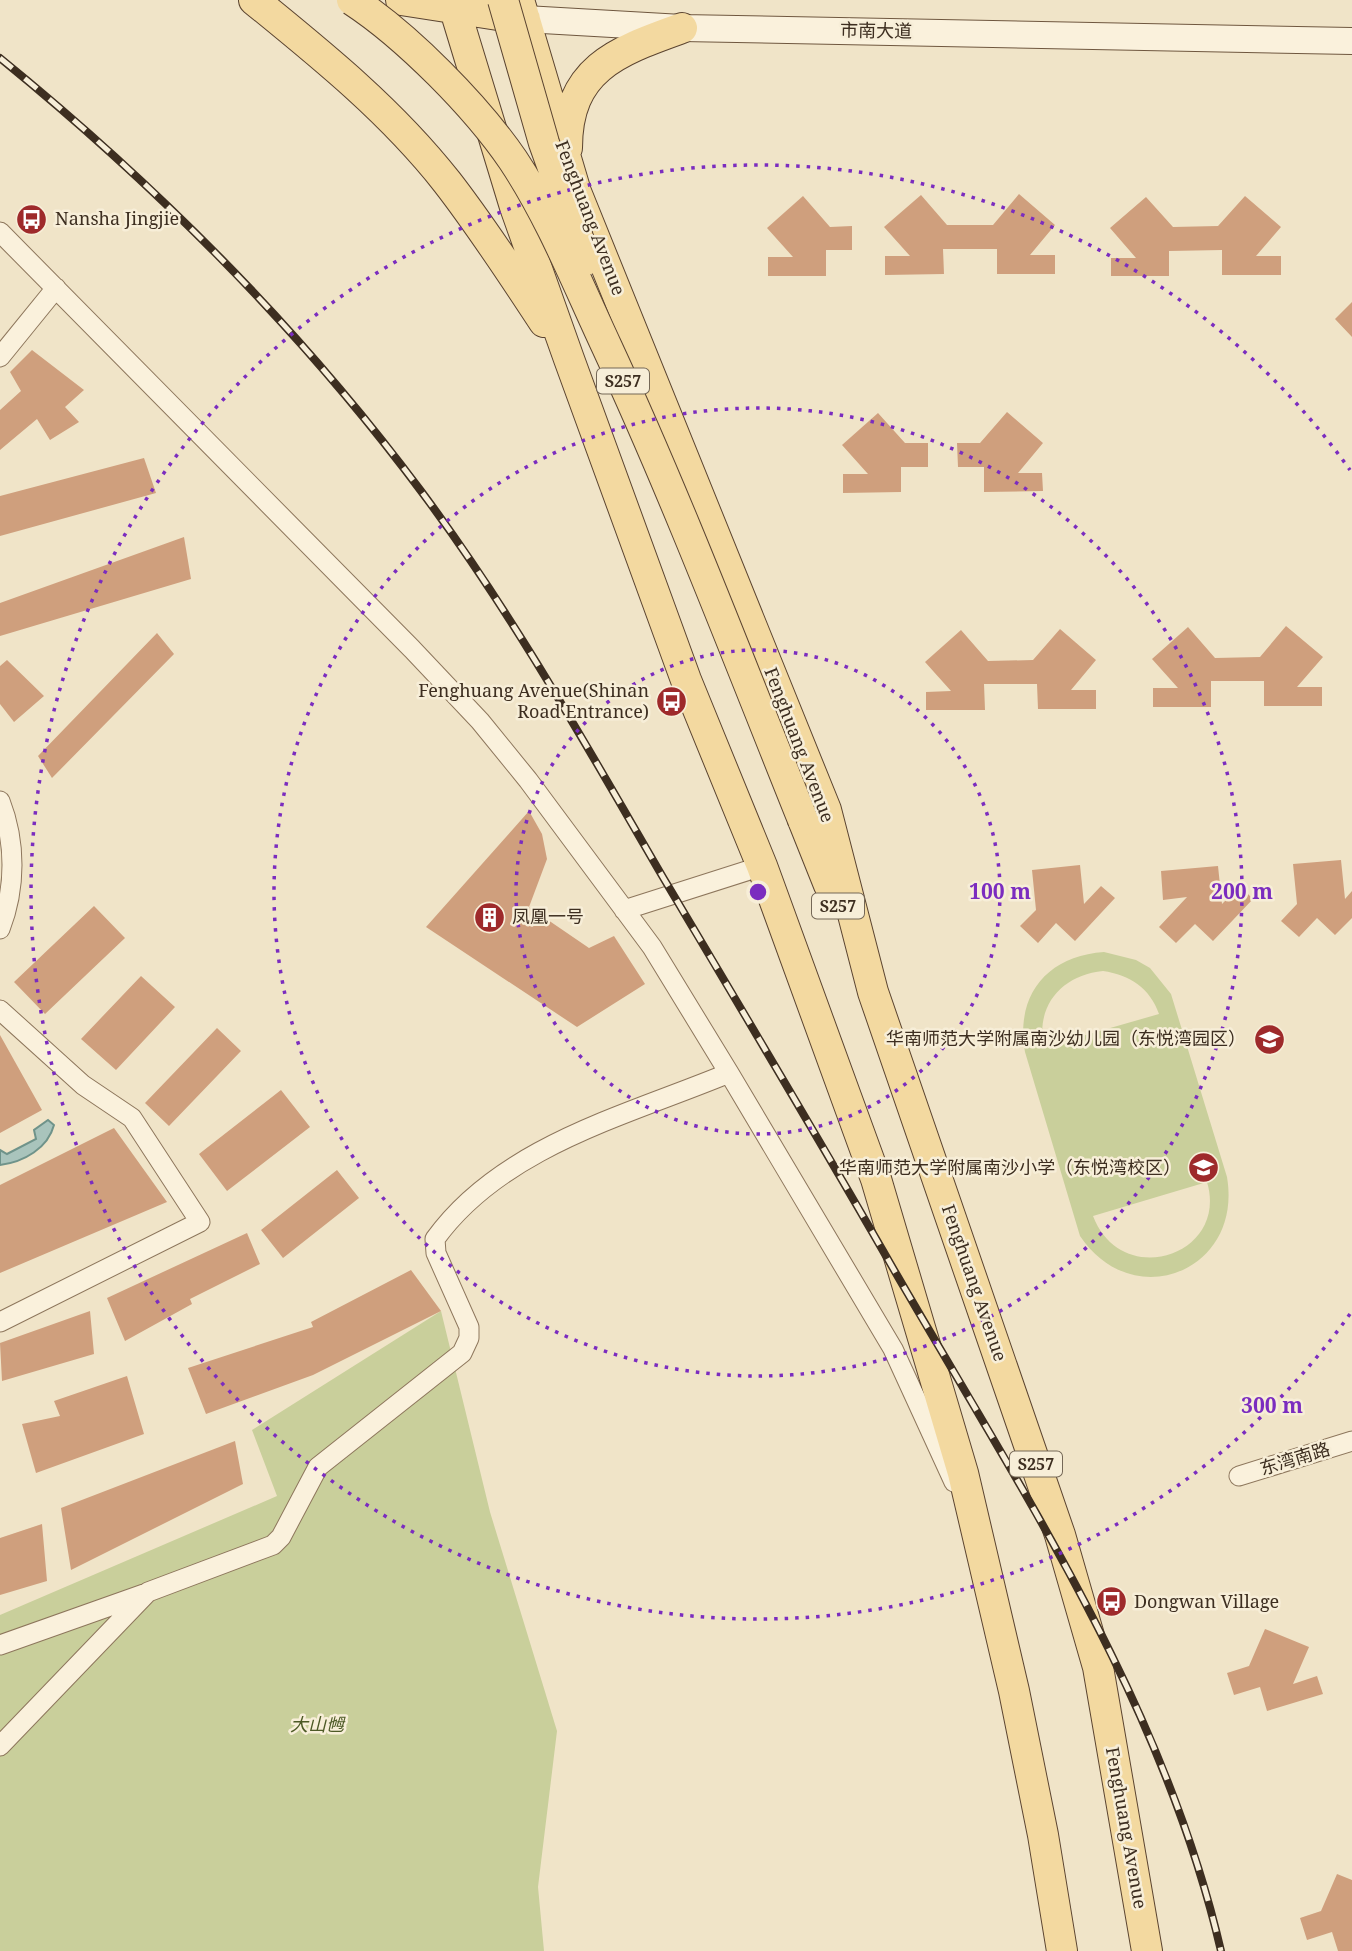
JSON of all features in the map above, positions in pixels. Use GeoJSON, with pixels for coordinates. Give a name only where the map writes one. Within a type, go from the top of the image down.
{"type":"FeatureCollection","features":[{"type":"Feature","properties":{"kind":"main road"},"geometry":{"type":"LineString","coordinates":[[254,0],[365,93],[406,135],[447,182],[569,359]]}},
{"type":"Feature","properties":{"kind":"main road","name":"S257"},"geometry":{"type":"LineString","coordinates":[[352,0],[380,18],[439,75],[513,160],[555,234],[652,445],[873,992]]}},
{"type":"Feature","properties":{"kind":"main road","name":"市南大道"},"geometry":{"type":"LineString","coordinates":[[401,0],[516,6],[682,29],[1352,41]]}},
{"type":"Feature","properties":{"kind":"main road","name":"S257"},"geometry":{"type":"LineString","coordinates":[[453,4],[515,207],[569,359],[686,680],[762,866],[876,1179],[962,1473],[1016,1704],[1043,1835],[1062,1951]]}},
{"type":"Feature","properties":{"kind":"main road"},"geometry":{"type":"LineString","coordinates":[[516,6],[544,143],[652,445]]}},
{"type":"Feature","properties":{"kind":"main road","name":"Fenghuang Avenue"},"geometry":{"type":"LineString","coordinates":[[516,6],[572,179],[827,810],[873,992],[1072,1575],[1098,1667],[1147,1951]]}},
{"type":"Feature","properties":{"kind":"main road"},"geometry":{"type":"LineString","coordinates":[[515,207],[518,189],[531,181],[572,179],[567,130],[576,98],[590,76],[622,50],[682,29]]}},
{"type":"Feature","properties":{"kind":"street"},"geometry":{"type":"LineString","coordinates":[[0,232],[480,721],[652,947],[893,1349],[962,1502],[978,1548]]}},
{"type":"Feature","properties":{"kind":"street"},"geometry":{"type":"LineString","coordinates":[[0,357],[55,288]]}},
{"type":"Feature","properties":{"kind":"street"},"geometry":{"type":"LineString","coordinates":[[0,801],[10,828],[11,900],[0,929]]}},
{"type":"Feature","properties":{"kind":"street"},"geometry":{"type":"LineString","coordinates":[[624,910],[762,866]]}},
{"type":"Feature","properties":{"kind":"street"},"geometry":{"type":"LineString","coordinates":[[0,1010],[83,1085],[132,1118],[200,1222],[0,1322]]}},
{"type":"Feature","properties":{"kind":"street"},"geometry":{"type":"LineString","coordinates":[[0,1645],[273,1545],[318,1467],[462,1353],[469,1338],[469,1326],[436,1253],[435,1239],[474,1196],[551,1144],[729,1073]]}},
{"type":"Feature","properties":{"kind":"street","name":"东湾南路"},"geometry":{"type":"LineString","coordinates":[[1239,1476],[1352,1441]]}},
{"type":"Feature","properties":{"kind":"street"},"geometry":{"type":"LineString","coordinates":[[0,1746],[148,1592]]}},
{"type":"Feature","properties":{"kind":"green space"},"geometry":{"type":"Polygon","coordinates":[[[1104,952],[1136,960],[1150,968],[1171,994],[1227,1177],[1227,1210],[1218,1237],[1201,1258],[1179,1271],[1154,1277],[1128,1273],[1102,1260],[1080,1236],[1025,1052],[1023,1032],[1025,1013],[1039,982],[1051,970],[1066,961],[1104,952]],[[1103,971],[1075,979],[1055,995],[1044,1018],[1044,1047],[1159,1014],[1150,997],[1138,984],[1103,971]],[[1207,1182],[1093,1216],[1107,1239],[1126,1253],[1148,1257],[1169,1254],[1188,1245],[1203,1229],[1210,1207],[1207,1182]]]}},
{"type":"Feature","properties":{"kind":"green space","name":"大山乸"},"geometry":{"type":"Polygon","coordinates":[[[441,1311],[490,1512],[557,1731],[538,1887],[544,1951],[0,1951],[0,1615],[277,1496],[252,1430],[441,1311]]]}},
{"type":"Feature","properties":{"kind":"water"},"geometry":{"type":"Polygon","coordinates":[[[48,1120],[54,1125],[41,1147],[18,1161],[0,1165],[0,1150],[7,1154],[36,1139],[34,1130],[48,1120]]]}},
{"type":"Feature","properties":{"kind":"building"},"geometry":{"type":"Polygon","coordinates":[[[1019,194],[1055,225],[1030,255],[1055,255],[1055,274],[997,274],[997,249],[943,249],[944,274],[885,275],[885,256],[910,256],[884,227],[921,195],[947,225],[993,225],[1019,194]]]}},
{"type":"Feature","properties":{"kind":"building"},"geometry":{"type":"Polygon","coordinates":[[[803,196],[830,227],[852,226],[852,250],[826,250],[826,276],[768,276],[768,257],[793,257],[767,228],[803,196]]]}},
{"type":"Feature","properties":{"kind":"building"},"geometry":{"type":"Polygon","coordinates":[[[1245,196],[1281,227],[1256,256],[1281,256],[1281,275],[1222,275],[1222,250],[1169,251],[1169,276],[1111,276],[1111,258],[1136,258],[1110,228],[1146,197],[1173,227],[1218,226],[1245,196]]]}},
{"type":"Feature","properties":{"kind":"building"},"geometry":{"type":"Polygon","coordinates":[[[1352,302],[1352,337],[1335,319],[1352,302]]]}},
{"type":"Feature","properties":{"kind":"building"},"geometry":{"type":"Polygon","coordinates":[[[32,350],[84,390],[65,407],[79,422],[50,440],[37,419],[0,450],[0,410],[21,391],[10,372],[32,350]]]}},
{"type":"Feature","properties":{"kind":"building"},"geometry":{"type":"Polygon","coordinates":[[[1007,412],[1043,443],[1018,473],[1042,473],[1043,491],[984,492],[984,467],[958,467],[957,443],[980,443],[1007,412]]]}},
{"type":"Feature","properties":{"kind":"building"},"geometry":{"type":"Polygon","coordinates":[[[878,413],[905,443],[928,443],[928,467],[901,467],[901,492],[843,493],[843,474],[868,474],[842,445],[878,413]]]}},
{"type":"Feature","properties":{"kind":"building"},"geometry":{"type":"Polygon","coordinates":[[[144,458],[156,493],[0,536],[0,496],[144,458]]]}},
{"type":"Feature","properties":{"kind":"building"},"geometry":{"type":"Polygon","coordinates":[[[184,537],[191,579],[0,636],[0,603],[184,537]]]}},
{"type":"Feature","properties":{"kind":"building"},"geometry":{"type":"Polygon","coordinates":[[[1286,626],[1323,657],[1297,687],[1322,687],[1322,706],[1264,706],[1264,681],[1211,681],[1211,707],[1153,707],[1153,688],[1178,688],[1152,659],[1188,627],[1215,658],[1260,657],[1286,626]]]}},
{"type":"Feature","properties":{"kind":"building"},"geometry":{"type":"Polygon","coordinates":[[[1060,629],[1096,660],[1071,690],[1096,690],[1096,709],[1038,709],[1037,684],[984,684],[985,710],[926,710],[926,692],[951,691],[925,662],[961,630],[988,661],[1033,660],[1060,629]]]}},
{"type":"Feature","properties":{"kind":"building"},"geometry":{"type":"Polygon","coordinates":[[[157,633],[174,654],[52,778],[38,756],[157,633]]]}},
{"type":"Feature","properties":{"kind":"building"},"geometry":{"type":"Polygon","coordinates":[[[7,660],[44,696],[14,722],[0,704],[0,666],[7,660]]]}},
{"type":"Feature","properties":{"kind":"building","name":"凤凰一号"},"geometry":{"type":"Polygon","coordinates":[[[529,811],[542,834],[547,859],[529,907],[589,948],[614,936],[645,984],[577,1027],[426,927],[529,811]]]}},
{"type":"Feature","properties":{"kind":"building"},"geometry":{"type":"Polygon","coordinates":[[[1341,860],[1345,899],[1352,891],[1352,918],[1335,935],[1317,918],[1299,937],[1281,921],[1297,904],[1293,864],[1341,860]]]}},
{"type":"Feature","properties":{"kind":"building"},"geometry":{"type":"Polygon","coordinates":[[[1080,865],[1084,904],[1101,886],[1115,898],[1075,941],[1056,923],[1038,943],[1020,926],[1036,910],[1032,870],[1080,865]]]}},
{"type":"Feature","properties":{"kind":"building"},"geometry":{"type":"Polygon","coordinates":[[[1218,866],[1222,904],[1240,886],[1253,899],[1213,941],[1195,924],[1176,943],[1159,927],[1187,897],[1163,900],[1161,871],[1218,866]]]}},
{"type":"Feature","properties":{"kind":"building"},"geometry":{"type":"Polygon","coordinates":[[[94,906],[125,938],[45,1014],[14,982],[94,906]]]}},
{"type":"Feature","properties":{"kind":"building"},"geometry":{"type":"Polygon","coordinates":[[[141,976],[175,1007],[116,1070],[81,1039],[141,976]]]}},
{"type":"Feature","properties":{"kind":"building"},"geometry":{"type":"Polygon","coordinates":[[[217,1028],[241,1051],[169,1126],[145,1103],[217,1028]]]}},
{"type":"Feature","properties":{"kind":"building"},"geometry":{"type":"Polygon","coordinates":[[[0,1035],[42,1110],[0,1133],[0,1035]]]}},
{"type":"Feature","properties":{"kind":"building"},"geometry":{"type":"Polygon","coordinates":[[[281,1090],[310,1127],[227,1191],[199,1154],[281,1090]]]}},
{"type":"Feature","properties":{"kind":"building"},"geometry":{"type":"Polygon","coordinates":[[[114,1128],[167,1202],[0,1273],[0,1185],[114,1128]]]}},
{"type":"Feature","properties":{"kind":"building"},"geometry":{"type":"Polygon","coordinates":[[[337,1170],[359,1198],[283,1258],[261,1230],[337,1170]]]}},
{"type":"Feature","properties":{"kind":"building"},"geometry":{"type":"Polygon","coordinates":[[[247,1233],[260,1264],[190,1299],[192,1304],[125,1341],[107,1298],[247,1233]]]}},
{"type":"Feature","properties":{"kind":"building"},"geometry":{"type":"Polygon","coordinates":[[[411,1270],[441,1311],[313,1375],[206,1414],[188,1368],[313,1327],[311,1322],[411,1270]]]}},
{"type":"Feature","properties":{"kind":"building"},"geometry":{"type":"Polygon","coordinates":[[[90,1311],[94,1354],[2,1381],[0,1343],[90,1311]]]}},
{"type":"Feature","properties":{"kind":"building"},"geometry":{"type":"Polygon","coordinates":[[[127,1376],[144,1434],[36,1473],[22,1424],[60,1416],[54,1401],[127,1376]]]}},
{"type":"Feature","properties":{"kind":"building"},"geometry":{"type":"Polygon","coordinates":[[[235,1441],[243,1484],[71,1570],[61,1508],[235,1441]]]}},
{"type":"Feature","properties":{"kind":"building"},"geometry":{"type":"Polygon","coordinates":[[[42,1524],[47,1581],[0,1595],[0,1538],[42,1524]]]}},
{"type":"Feature","properties":{"kind":"building"},"geometry":{"type":"Polygon","coordinates":[[[1265,1629],[1309,1647],[1293,1684],[1317,1676],[1323,1694],[1267,1711],[1260,1687],[1234,1695],[1227,1673],[1249,1666],[1265,1629]]]}},
{"type":"Feature","properties":{"kind":"building"},"geometry":{"type":"Polygon","coordinates":[[[1337,1874],[1352,1880],[1352,1951],[1338,1951],[1332,1932],[1307,1940],[1300,1918],[1321,1911],[1337,1874]]]}},
{"type":"Feature","properties":{"kind":"railway"},"geometry":{"type":"LineString","coordinates":[[0,58],[58,106],[170,208],[327,373],[421,491],[518,633],[834,1167],[1081,1596],[1124,1681],[1163,1769],[1195,1858],[1221,1951]]}},
{"type":"Feature","properties":{"kind":"place","name":"Nansha Jingjie"},"geometry":{"type":"Point","coordinates":[32,219]}},
{"type":"Feature","properties":{"kind":"place","name":"Fenghuang Avenue(Shinan Road Entrance)"},"geometry":{"type":"Point","coordinates":[672,701]}},
{"type":"Feature","properties":{"kind":"place","name":"凤凰一号"},"geometry":{"type":"Point","coordinates":[489,917]}},
{"type":"Feature","properties":{"kind":"place","name":"华南师范大学附属南沙幼儿园（东悦湾园区）"},"geometry":{"type":"Point","coordinates":[1269,1039]}},
{"type":"Feature","properties":{"kind":"place","name":"华南师范大学附属南沙小学（东悦湾校区）"},"geometry":{"type":"Point","coordinates":[1204,1168]}},
{"type":"Feature","properties":{"kind":"place","name":"Dongwan Village"},"geometry":{"type":"Point","coordinates":[1111,1602]}}]}
